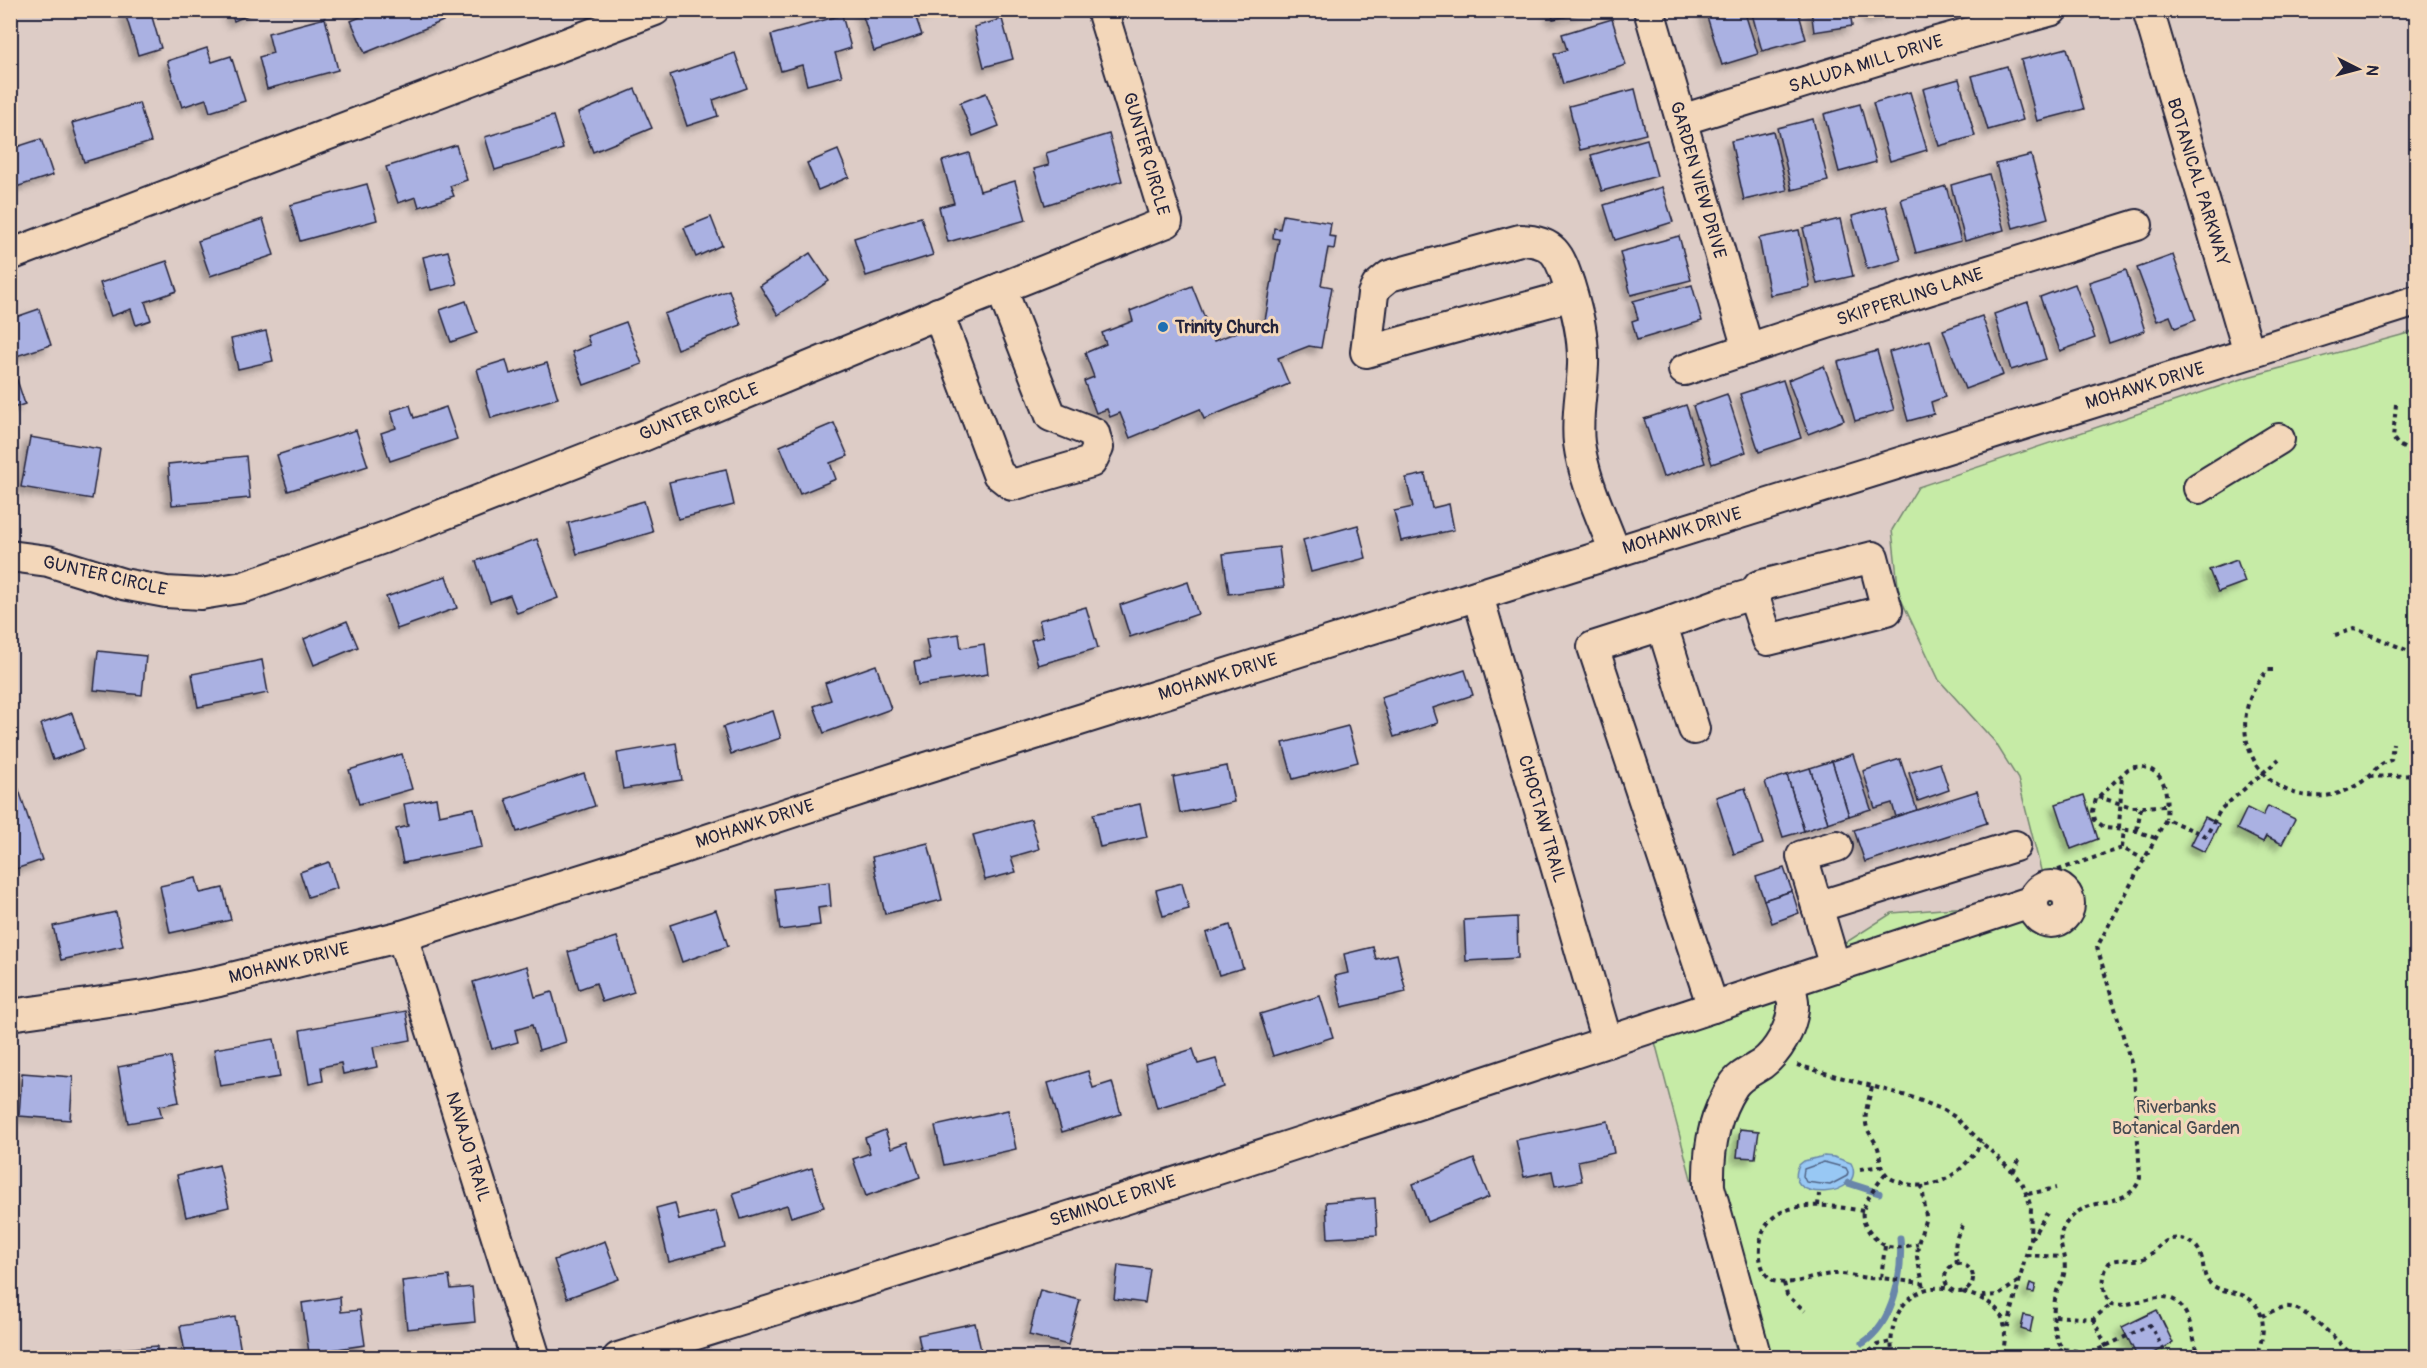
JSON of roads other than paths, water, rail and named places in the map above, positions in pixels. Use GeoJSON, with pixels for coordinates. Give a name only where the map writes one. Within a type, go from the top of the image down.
{"type":"FeatureCollection","features":[{"type":"Feature","properties":{"kind":"street"},"geometry":{"type":"LineString","coordinates":[[10,255],[655,10]]}},
{"type":"Feature","properties":{"kind":"street","name":"GUNTER CIRCLE"},"geometry":{"type":"LineString","coordinates":[[10,556],[48,561],[123,584],[166,592],[201,594],[244,587],[382,538],[638,438],[938,313],[1167,222],[1102,10]]}},
{"type":"Feature","properties":{"kind":"street","name":"GARDEN VIEW DRIVE"},"geometry":{"type":"LineString","coordinates":[[1649,10],[1748,349]]}},
{"type":"Feature","properties":{"kind":"street","name":"SALUDA MILL DRIVE"},"geometry":{"type":"LineString","coordinates":[[1681,120],[1912,49],[2052,10]]}},
{"type":"Feature","properties":{"kind":"street","name":"BOTANICAL PARKWAY"},"geometry":{"type":"LineString","coordinates":[[2148,10],[2249,353]]}},
{"type":"Feature","properties":{"kind":"street","name":"SKIPPERLING LANE"},"geometry":{"type":"LineString","coordinates":[[1684,370],[1921,292],[2137,225]]}},
{"type":"Feature","properties":{"kind":"street"},"geometry":{"type":"LineString","coordinates":[[1572,295],[1366,352],[1373,294],[1377,286],[1389,276],[1520,240],[1540,242],[1554,250],[1562,263],[1572,295],[1582,333],[1579,424],[1581,458],[1615,552]]}},
{"type":"Feature","properties":{"kind":"street"},"geometry":{"type":"LineString","coordinates":[[938,313],[998,474],[1012,485],[1091,462],[1098,448],[1094,433],[1051,416],[1001,288]]}},
{"type":"Feature","properties":{"kind":"street","name":"MOHAWK DRIVE"},"geometry":{"type":"LineString","coordinates":[[10,1015],[151,995],[219,981],[402,936],[2416,301]]}},
{"type":"Feature","properties":{"kind":"street"},"geometry":{"type":"LineString","coordinates":[[2199,488],[2279,439]]}},
{"type":"Feature","properties":{"kind":"street"},"geometry":{"type":"LineString","coordinates":[[1713,1007],[1593,647],[1662,625],[1756,590],[1873,557],[1887,610],[1767,640],[1756,590]]}},
{"type":"Feature","properties":{"kind":"street","name":"CHOCTAW TRAIL"},"geometry":{"type":"LineString","coordinates":[[1478,596],[1607,1042]]}},
{"type":"Feature","properties":{"kind":"street"},"geometry":{"type":"LineString","coordinates":[[1662,625],[1694,729]]}},
{"type":"Feature","properties":{"kind":"street"},"geometry":{"type":"LineString","coordinates":[[1834,967],[1802,856],[1837,846]]}},
{"type":"Feature","properties":{"kind":"street"},"geometry":{"type":"LineString","coordinates":[[1817,907],[2015,846]]}},
{"type":"Feature","properties":{"kind":"street","name":"SEMINOLE DRIVE"},"geometry":{"type":"LineString","coordinates":[[618,1358],[864,1282],[1834,967],[2035,889]]}},
{"type":"Feature","properties":{"kind":"street","name":"NAVAJO TRAIL"},"geometry":{"type":"LineString","coordinates":[[402,936],[535,1358]]}},
{"type":"Feature","properties":{"kind":"street"},"geometry":{"type":"LineString","coordinates":[[1756,1358],[1709,1187],[1708,1164],[1718,1115],[1734,1083],[1771,1057],[1783,1039],[1793,1009],[1788,982]]}},
{"type":"Feature","properties":{"kind":"water"},"geometry":{"type":"Polygon","coordinates":[[[1824,1156],[1851,1163],[1853,1175],[1848,1184],[1825,1192],[1812,1191],[1802,1186],[1797,1178],[1799,1165],[1804,1161],[1824,1156]]]}},
{"type":"Feature","properties":{"kind":"waterway"},"geometry":{"type":"LineString","coordinates":[[1848,1183],[1879,1193]]}},
{"type":"Feature","properties":{"kind":"waterway"},"geometry":{"type":"LineString","coordinates":[[1863,1343],[1882,1323],[1894,1296],[1900,1266],[1900,1238]]}},
{"type":"Feature","properties":{"kind":"place","name":"Trinity Church"},"geometry":{"type":"Point","coordinates":[1163,327]}},
{"type":"Feature","properties":{"kind":"park label","name":"Riverbanks Botanical Garden"},"geometry":{"type":"Point","coordinates":[2176,1117]}}]}
